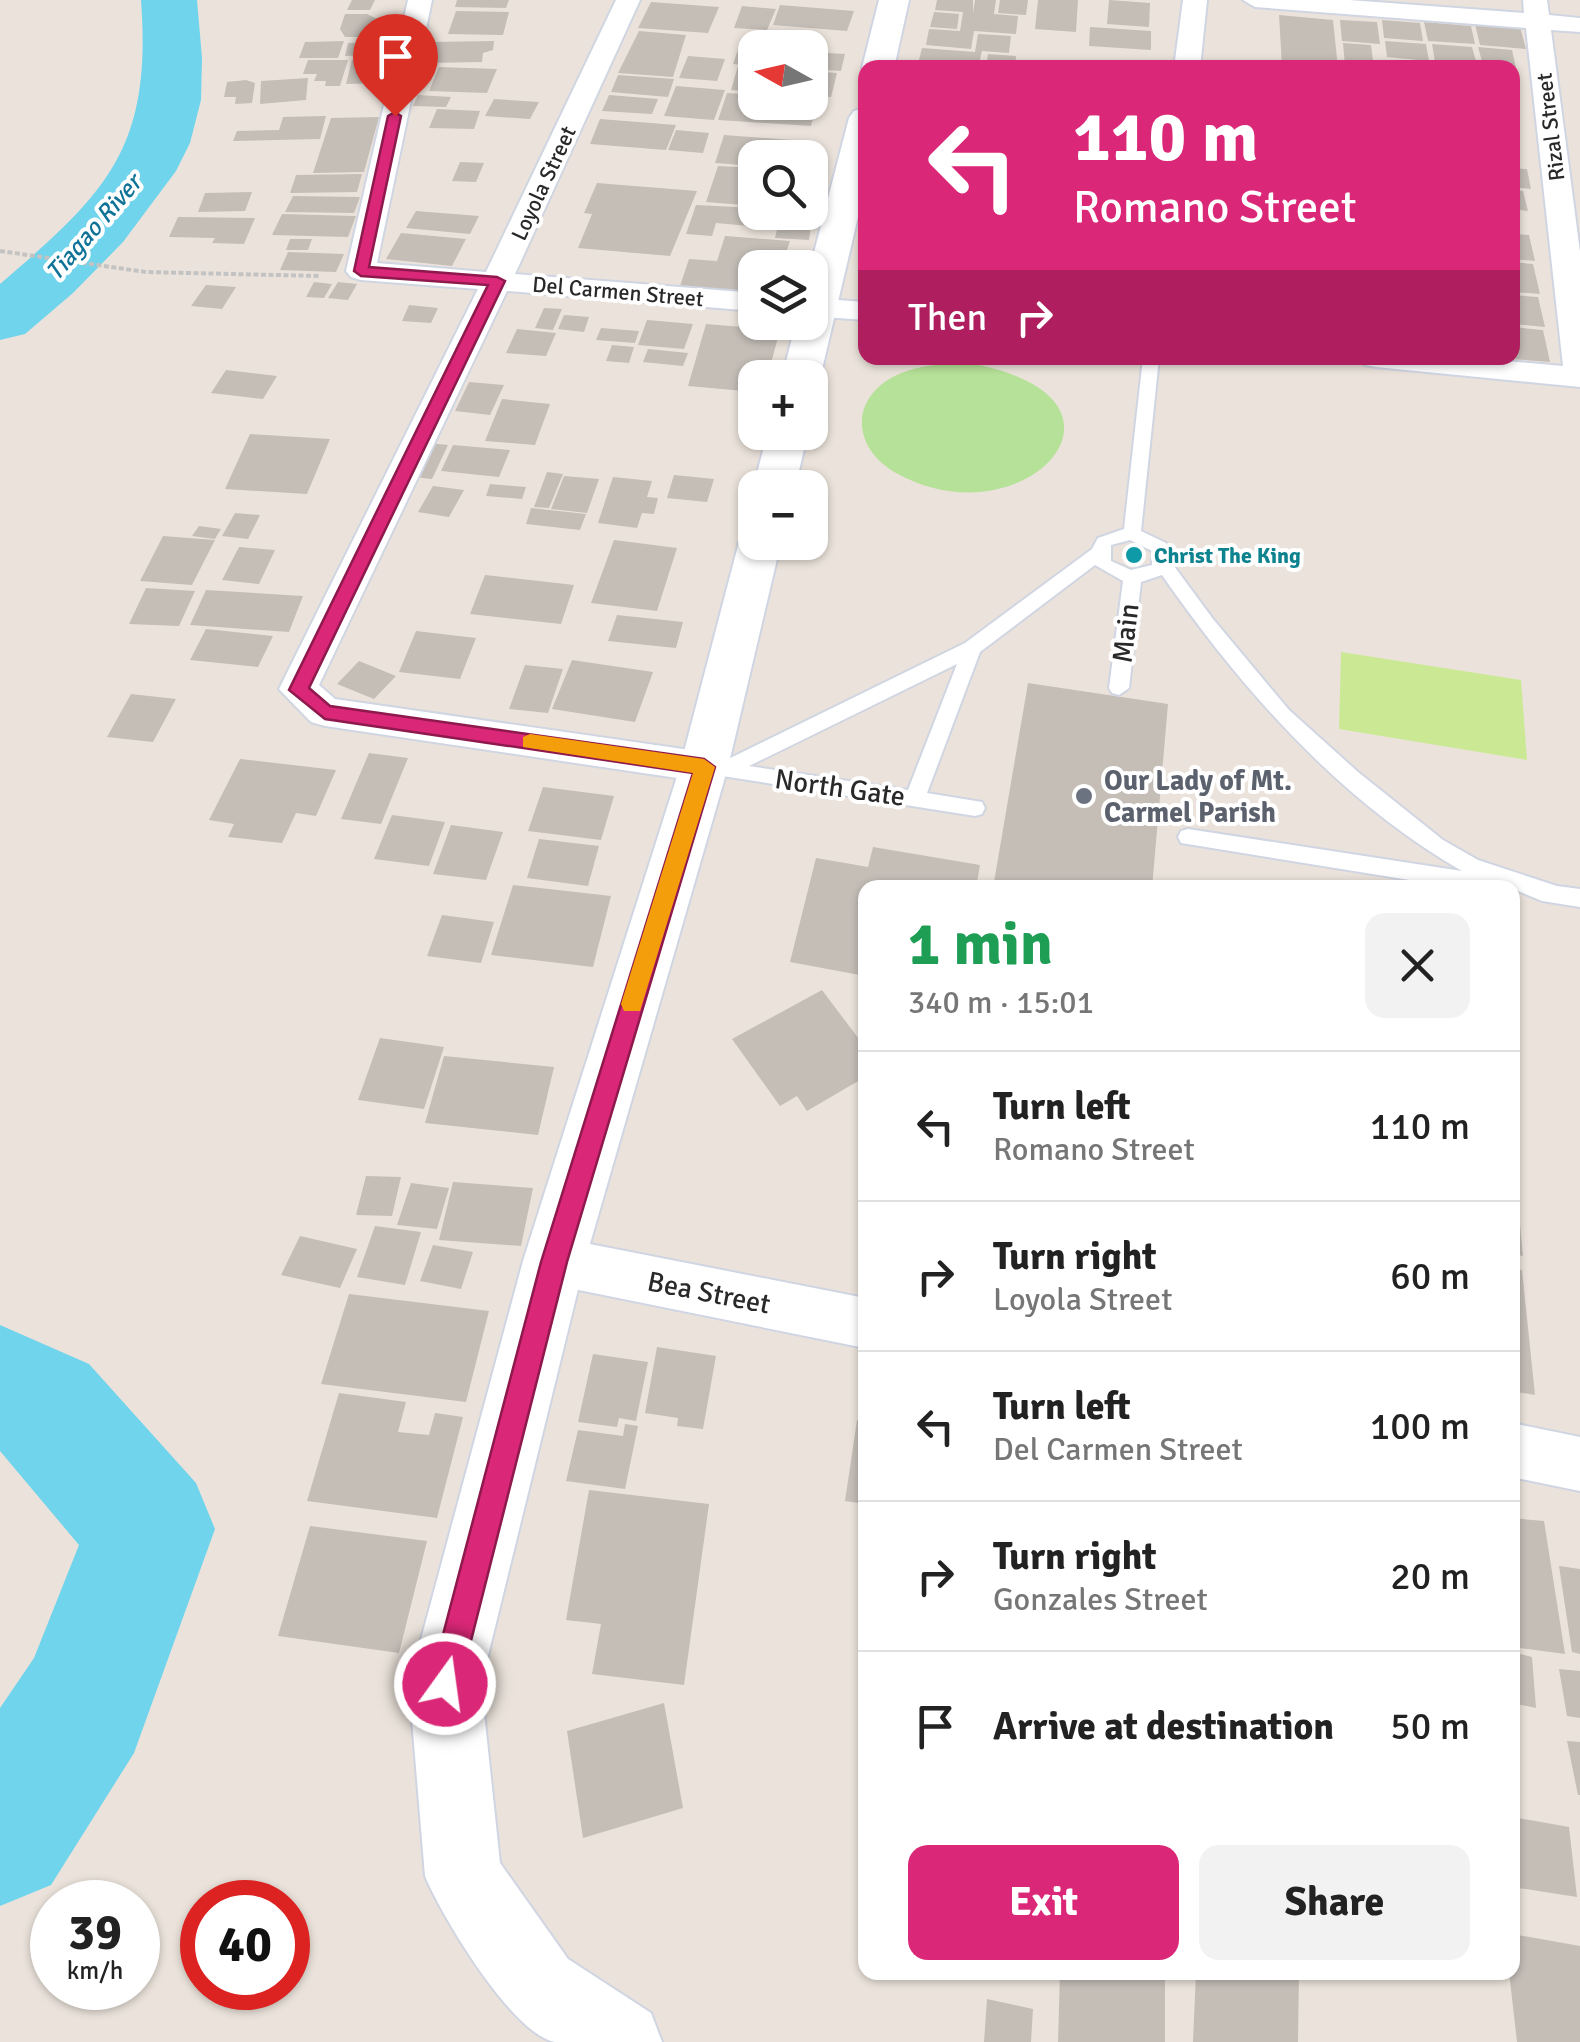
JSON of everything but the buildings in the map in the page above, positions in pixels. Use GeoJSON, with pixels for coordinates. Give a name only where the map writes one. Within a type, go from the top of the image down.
{"type":"FeatureCollection","features":[{"type":"Feature","properties":{"kind":"street"},"geometry":{"type":"LineString","coordinates":[[361,271],[420,0]]}},
{"type":"Feature","properties":{"kind":"street","name":"Loyola Street"},"geometry":{"type":"LineString","coordinates":[[628,0],[497,281],[298,690],[325,712],[714,769]]}},
{"type":"Feature","properties":{"kind":"street"},"geometry":{"type":"LineString","coordinates":[[880,60],[894,0]]}},
{"type":"Feature","properties":{"kind":"street"},"geometry":{"type":"LineString","coordinates":[[1188,60],[1195,0]]}},
{"type":"Feature","properties":{"kind":"street"},"geometry":{"type":"LineString","coordinates":[[1254,0],[1536,11],[1580,26]]}},
{"type":"Feature","properties":{"kind":"street","name":"Rizal Street"},"geometry":{"type":"LineString","coordinates":[[1536,11],[1580,375]]}},
{"type":"Feature","properties":{"kind":"street"},"geometry":{"type":"LineString","coordinates":[[828,255],[858,144]]}},
{"type":"Feature","properties":{"kind":"street","name":"Del Carmen Street"},"geometry":{"type":"LineString","coordinates":[[361,271],[738,301]]}},
{"type":"Feature","properties":{"kind":"street"},"geometry":{"type":"LineString","coordinates":[[828,308],[858,310]]}},
{"type":"Feature","properties":{"kind":"street"},"geometry":{"type":"LineString","coordinates":[[1460,365],[1580,375]]}},
{"type":"Feature","properties":{"kind":"street"},"geometry":{"type":"LineString","coordinates":[[622,2042],[540,1986],[463,1876],[445,1684],[554,1262],[714,769],[756,560]]}},
{"type":"Feature","properties":{"kind":"street","name":"Bea Street"},"geometry":{"type":"LineString","coordinates":[[554,1262],[858,1322]]}},
{"type":"Feature","properties":{"kind":"street"},"geometry":{"type":"LineString","coordinates":[[1520,1452],[1580,1464]]}},
{"type":"Feature","properties":{"kind":"lane"},"geometry":{"type":"LineString","coordinates":[[1132,534],[1150,365]]}},
{"type":"Feature","properties":{"kind":"lane"},"geometry":{"type":"LineString","coordinates":[[714,769],[972,648],[1100,552],[1104,542],[1132,534],[1160,547],[1163,563],[1206,624],[1282,716],[1447,853],[1471,866],[1514,880]]}},
{"type":"Feature","properties":{"kind":"lane"},"geometry":{"type":"LineString","coordinates":[[1100,552],[1103,564],[1132,578],[1148,576],[1163,563]]}},
{"type":"Feature","properties":{"kind":"lane","name":"Main"},"geometry":{"type":"LineString","coordinates":[[1119,688],[1132,578]]}},
{"type":"Feature","properties":{"kind":"lane"},"geometry":{"type":"LineString","coordinates":[[915,797],[972,648]]}},
{"type":"Feature","properties":{"kind":"lane","name":"North Gate"},"geometry":{"type":"LineString","coordinates":[[714,769],[975,808]]}},
{"type":"Feature","properties":{"kind":"lane"},"geometry":{"type":"LineString","coordinates":[[1188,837],[1466,880]]}},
{"type":"Feature","properties":{"kind":"lane"},"geometry":{"type":"LineString","coordinates":[[1520,882],[1556,894]]}},
{"type":"Feature","properties":{"kind":"lane"},"geometry":{"type":"LineString","coordinates":[[1520,888],[1580,898]]}},
{"type":"Feature","properties":{"kind":"path"},"geometry":{"type":"LineString","coordinates":[[0,251],[146,272],[334,276],[361,271]]}},
{"type":"Feature","properties":{"kind":"green space"},"geometry":{"type":"Polygon","coordinates":[[[975,365],[1026,380],[1056,404],[1064,431],[1053,457],[1026,479],[989,491],[944,490],[896,473],[869,447],[862,418],[875,390],[889,379],[915,369],[975,365]]]}},
{"type":"Feature","properties":{"kind":"green space"},"geometry":{"type":"Polygon","coordinates":[[[1341,652],[1521,680],[1527,760],[1339,729],[1341,652]]]}},
{"type":"Feature","properties":{"kind":"waterway","name":"Tiagao River"},"geometry":{"type":"LineString","coordinates":[[0,319],[100,228],[159,143],[172,86],[169,0]]}},
{"type":"Feature","properties":{"kind":"waterway"},"geometry":{"type":"LineString","coordinates":[[0,1386],[45,1408],[150,1529],[85,1704],[0,1834]]}},
{"type":"Feature","properties":{"kind":"slow traffic"},"geometry":{"type":"LineString","coordinates":[[530,742],[704,767],[632,1004]]}},
{"type":"Feature","properties":{"kind":"place","name":"Christ The King"},"geometry":{"type":"Point","coordinates":[1134,555]}},
{"type":"Feature","properties":{"kind":"place","name":"Our Lady of Mt. Carmel Parish"},"geometry":{"type":"Point","coordinates":[1084,796]}},
{"type":"Feature","properties":{"kind":"route"},"geometry":{"type":"LineString","coordinates":[[395,116],[361,271],[497,281],[298,690],[325,712],[704,767],[554,1262],[445,1684]]}}]}
